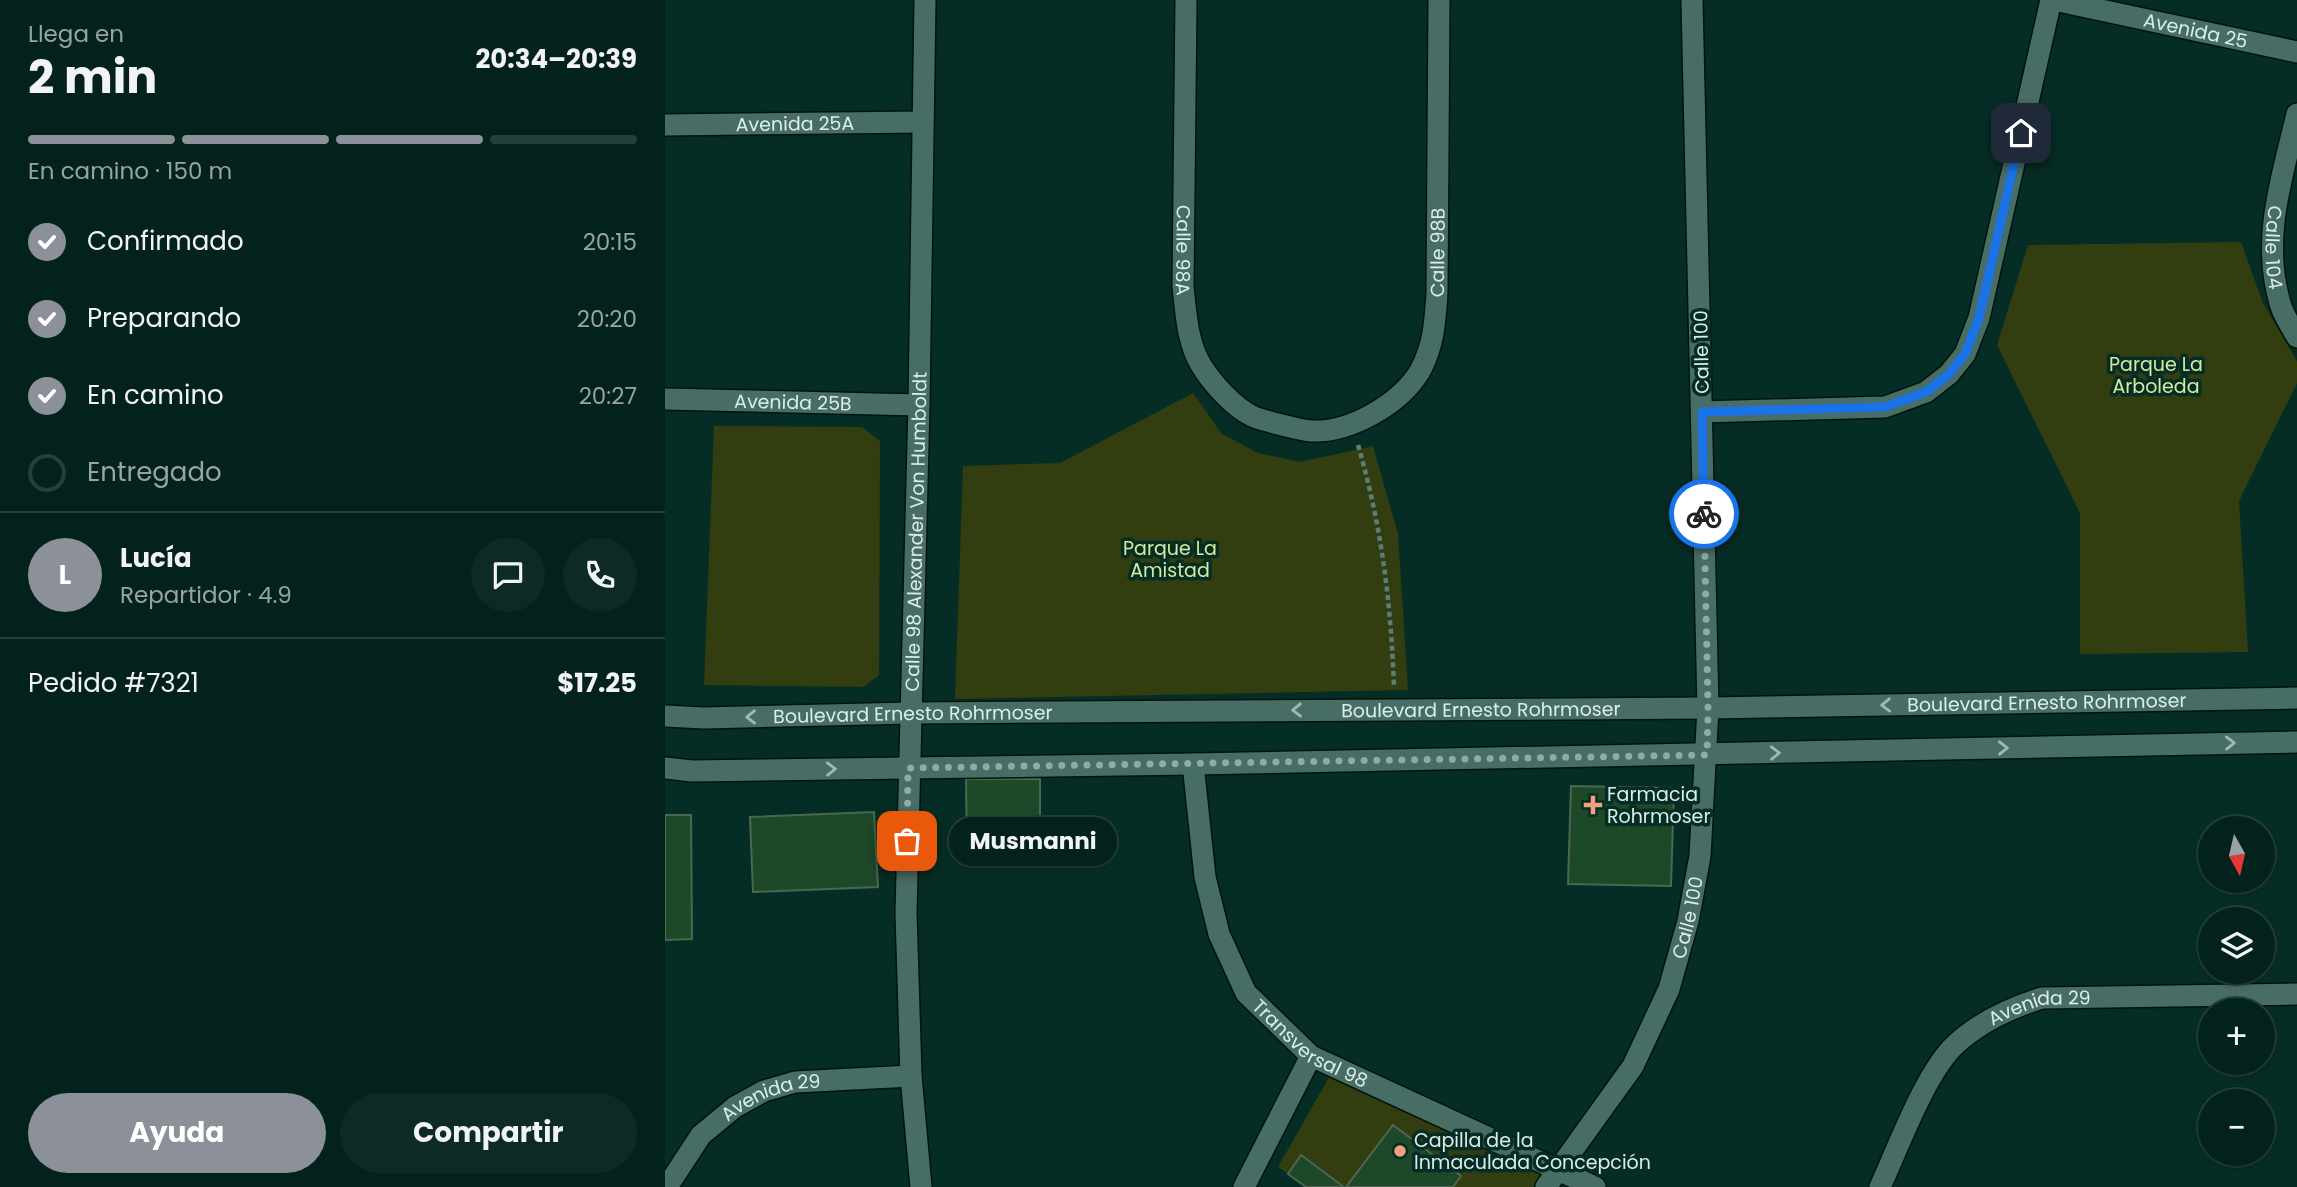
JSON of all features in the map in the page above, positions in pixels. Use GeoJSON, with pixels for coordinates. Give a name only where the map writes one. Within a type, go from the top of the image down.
{"type":"FeatureCollection","features":[{"type":"Feature","properties":{"kind":"street","name":"Calle 98 Alexander Von Humboldt"},"geometry":{"type":"LineString","coordinates":[[921,1187],[911,1076],[906,914],[919,405],[925,0]]}},
{"type":"Feature","properties":{"kind":"street","name":"Calle 98A"},"geometry":{"type":"LineString","coordinates":[[1187,0],[1183,286],[1189,331],[1200,363],[1219,391],[1252,416],[1311,431]]}},
{"type":"Feature","properties":{"kind":"street","name":"Calle 98B"},"geometry":{"type":"LineString","coordinates":[[1311,431],[1352,424],[1377,413],[1403,392],[1420,370],[1434,336],[1437,293],[1439,0]]}},
{"type":"Feature","properties":{"kind":"street","name":"Calle 100"},"geometry":{"type":"LineString","coordinates":[[1551,1179],[1633,1066],[1668,989],[1688,921],[1700,856],[1708,708],[1692,0]]}},
{"type":"Feature","properties":{"kind":"street"},"geometry":{"type":"LineString","coordinates":[[1702,412],[1885,407],[1926,392],[1949,374],[1965,354],[1979,318],[2052,0]]}},
{"type":"Feature","properties":{"kind":"street","name":"Avenida 25"},"geometry":{"type":"LineString","coordinates":[[2052,0],[2297,52]]}},
{"type":"Feature","properties":{"kind":"street","name":"Calle 104"},"geometry":{"type":"LineString","coordinates":[[2297,114],[2274,209],[2271,259],[2280,305],[2297,337]]}},
{"type":"Feature","properties":{"kind":"street","name":"Avenida 25A"},"geometry":{"type":"LineString","coordinates":[[665,125],[923,122]]}},
{"type":"Feature","properties":{"kind":"street","name":"Avenida 25B"},"geometry":{"type":"LineString","coordinates":[[665,399],[919,405]]}},
{"type":"Feature","properties":{"kind":"street","name":"Boulevard Ernesto Rohrmoser"},"geometry":{"type":"LineString","coordinates":[[665,716],[704,718],[910,713],[1708,708],[2297,698]]}},
{"type":"Feature","properties":{"kind":"street"},"geometry":{"type":"LineString","coordinates":[[665,768],[692,771],[1193,764],[2297,742]]}},
{"type":"Feature","properties":{"kind":"street","name":"Transversal 98"},"geometry":{"type":"LineString","coordinates":[[1193,764],[1205,877],[1219,933],[1246,993],[1311,1056],[1551,1179],[1595,1187]]}},
{"type":"Feature","properties":{"kind":"street","name":"Avenida 29"},"geometry":{"type":"LineString","coordinates":[[1880,1187],[1935,1069],[1955,1044],[1986,1021],[2012,1007],[2042,998],[2297,994]]}},
{"type":"Feature","properties":{"kind":"street"},"geometry":{"type":"LineString","coordinates":[[1244,1187],[1311,1056]]}},
{"type":"Feature","properties":{"kind":"street","name":"Avenida 29"},"geometry":{"type":"LineString","coordinates":[[667,1187],[701,1135],[735,1107],[764,1091],[795,1082],[911,1076]]}},
{"type":"Feature","properties":{"kind":"path"},"geometry":{"type":"LineString","coordinates":[[1352,424],[1381,543],[1392,615],[1395,709]]}},
{"type":"Feature","properties":{"kind":"green space","name":"Parque La Arboleda"},"geometry":{"type":"Polygon","coordinates":[[[2241,242],[2263,303],[2297,361],[2297,383],[2239,501],[2248,652],[2080,654],[2080,513],[1997,345],[2028,245],[2241,242]]]}},
{"type":"Feature","properties":{"kind":"green space","name":"Parque La Amistad"},"geometry":{"type":"Polygon","coordinates":[[[1193,393],[1222,434],[1258,453],[1300,462],[1373,446],[1398,534],[1408,690],[955,699],[963,466],[1060,463],[1193,393]]]}},
{"type":"Feature","properties":{"kind":"green space"},"geometry":{"type":"Polygon","coordinates":[[[714,426],[862,427],[880,441],[879,675],[863,687],[704,685],[714,426]]]}},
{"type":"Feature","properties":{"kind":"green space"},"geometry":{"type":"Polygon","coordinates":[[[1332,1072],[1542,1174],[1533,1187],[1453,1187],[1461,1176],[1393,1125],[1346,1187],[1301,1155],[1288,1174],[1278,1167],[1332,1072]]]}},
{"type":"Feature","properties":{"kind":"building"},"geometry":{"type":"Polygon","coordinates":[[[966,779],[1040,779],[1040,861],[967,861],[966,779]]]}},
{"type":"Feature","properties":{"kind":"building"},"geometry":{"type":"Polygon","coordinates":[[[1571,786],[1674,788],[1671,886],[1568,884],[1571,786]]]}},
{"type":"Feature","properties":{"kind":"building"},"geometry":{"type":"Polygon","coordinates":[[[874,812],[878,887],[753,892],[750,817],[874,812]]]}},
{"type":"Feature","properties":{"kind":"building"},"geometry":{"type":"Polygon","coordinates":[[[665,815],[691,815],[692,939],[665,940],[665,815]]]}},
{"type":"Feature","properties":{"kind":"building","name":"Capilla de la Inmaculada Concepción"},"geometry":{"type":"Polygon","coordinates":[[[1393,1125],[1461,1176],[1453,1187],[1346,1187],[1393,1125]]]}},
{"type":"Feature","properties":{"kind":"building"},"geometry":{"type":"Polygon","coordinates":[[[1301,1155],[1344,1187],[1306,1187],[1288,1174],[1301,1155]]]}},
{"type":"Feature","properties":{"kind":"way so far"},"geometry":{"type":"LineString","coordinates":[[907,841],[908,768],[1707,755],[1704,514]]}},
{"type":"Feature","properties":{"kind":"place","name":"Farmacia Rohrmoser"},"geometry":{"type":"Point","coordinates":[1593,805]}},
{"type":"Feature","properties":{"kind":"place","name":"Musmanni"},"geometry":{"type":"Point","coordinates":[907,841]}},
{"type":"Feature","properties":{"kind":"place","name":"Capilla de la Inmaculada Concepción"},"geometry":{"type":"Point","coordinates":[1400,1151]}},
{"type":"Feature","properties":{"kind":"route"},"geometry":{"type":"LineString","coordinates":[[1704,514],[1702,412],[1885,407],[1926,392],[1949,374],[1965,354],[1979,318],[2021,133]]}}]}
